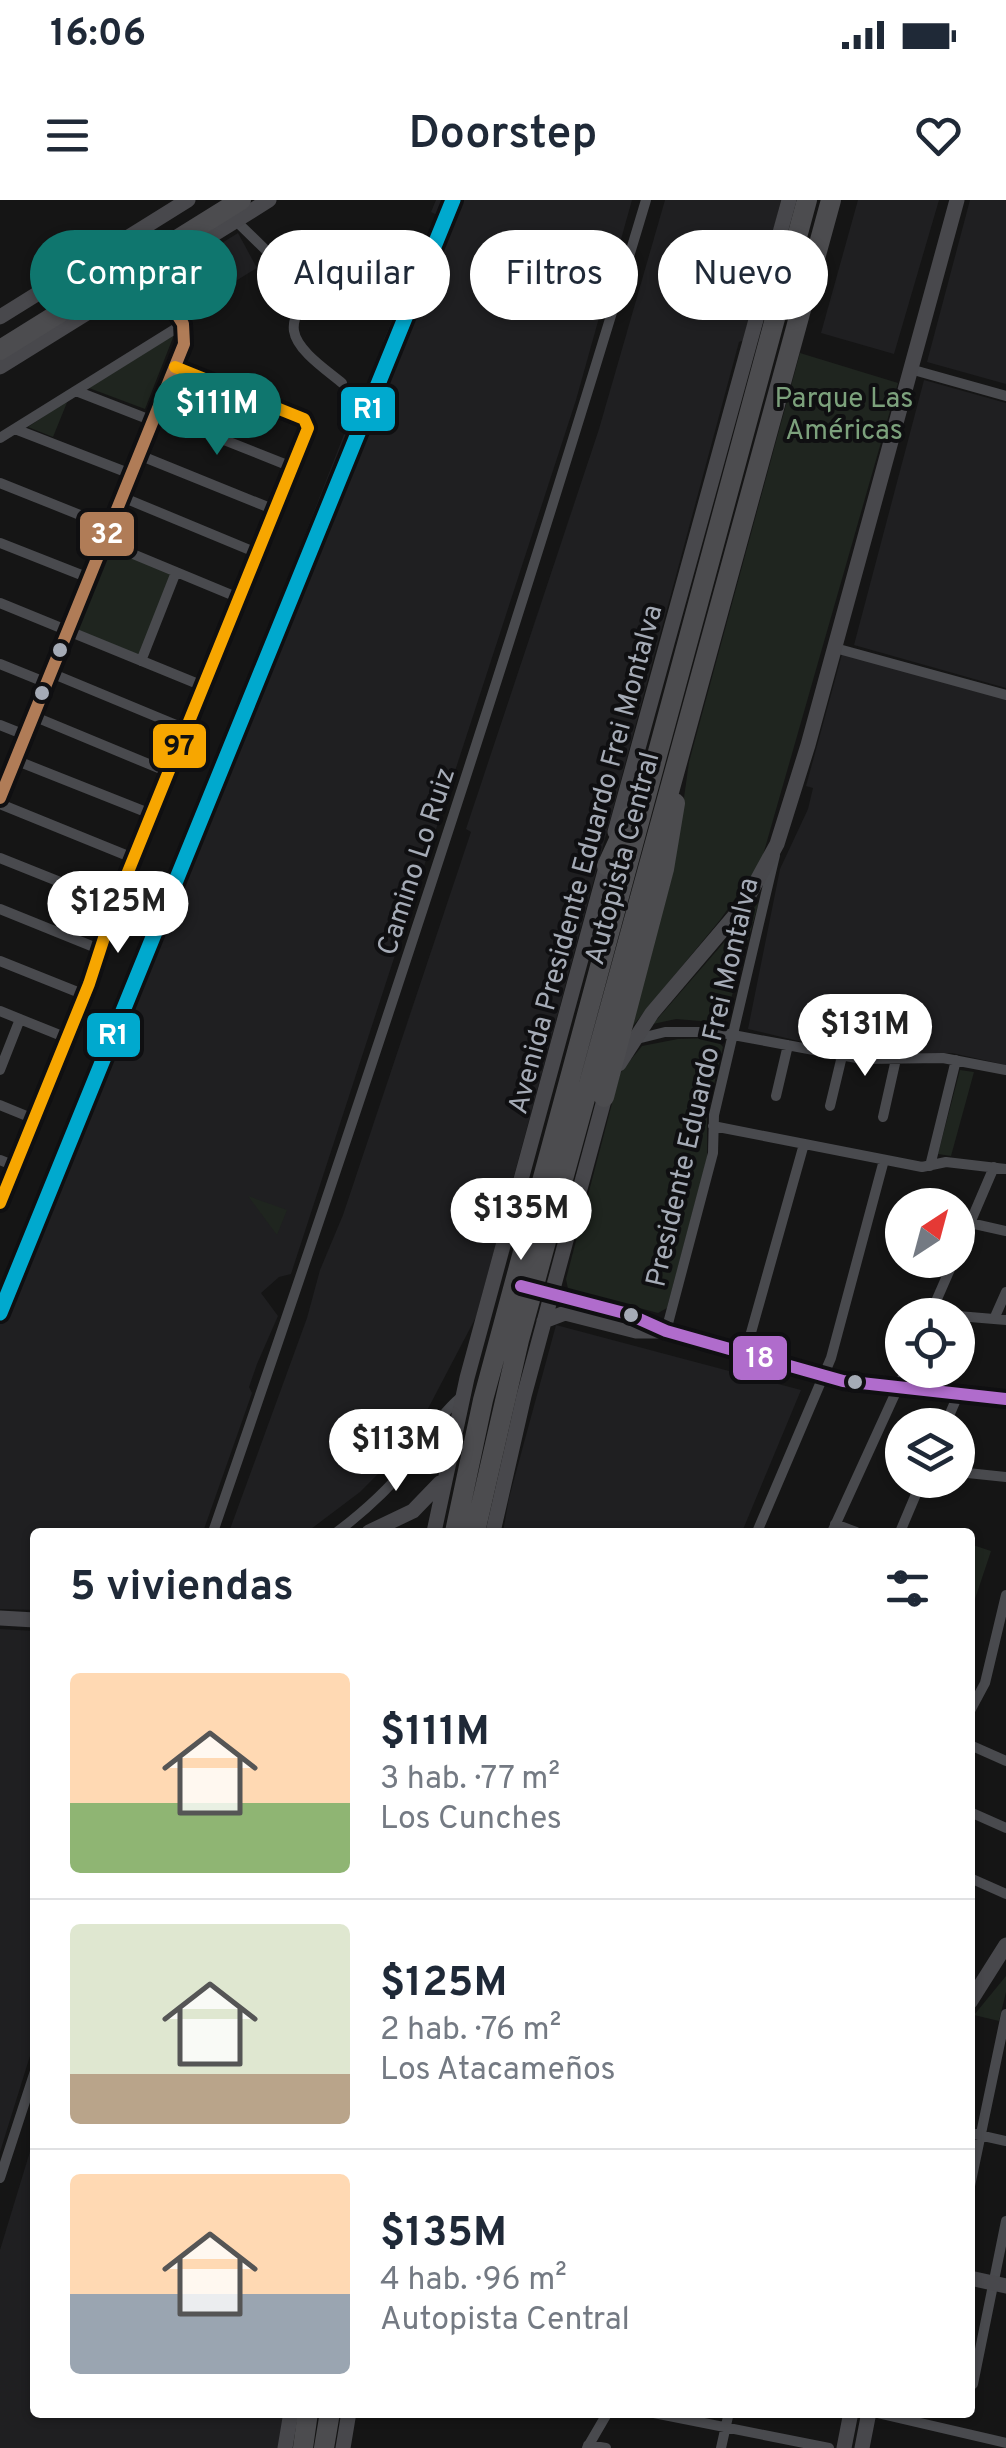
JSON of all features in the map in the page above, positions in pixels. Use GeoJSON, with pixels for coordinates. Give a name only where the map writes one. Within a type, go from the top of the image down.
{"type":"FeatureCollection","features":[{"type":"Feature","properties":{"kind":"highway"},"geometry":{"type":"LineString","coordinates":[[0,334],[216,200]]}},
{"type":"Feature","properties":{"kind":"highway","name":"Autopista Central"},"geometry":{"type":"LineString","coordinates":[[456,1528],[483,1400],[807,200]]}},
{"type":"Feature","properties":{"kind":"highway","name":"Autopista Central"},"geometry":{"type":"LineString","coordinates":[[476,1528],[519,1340],[831,200]]}},
{"type":"Feature","properties":{"kind":"highway"},"geometry":{"type":"LineString","coordinates":[[0,350],[238,210]]}},
{"type":"Feature","properties":{"kind":"highway"},"geometry":{"type":"LineString","coordinates":[[604,1097],[664,869],[686,726]]}},
{"type":"Feature","properties":{"kind":"highway"},"geometry":{"type":"LineString","coordinates":[[607,866],[658,750]]}},
{"type":"Feature","properties":{"kind":"highway"},"geometry":{"type":"LineString","coordinates":[[302,2448],[307,2418]]}},
{"type":"Feature","properties":{"kind":"highway"},"geometry":{"type":"LineString","coordinates":[[324,2448],[329,2418]]}},
{"type":"Feature","properties":{"kind":"main road"},"geometry":{"type":"LineString","coordinates":[[0,317],[188,200]]}},
{"type":"Feature","properties":{"kind":"main road"},"geometry":{"type":"LineString","coordinates":[[211,230],[238,210],[269,200]]}},
{"type":"Feature","properties":{"kind":"main road","name":"Avenida Presidente Eduardo Frei Montalva"},"geometry":{"type":"LineString","coordinates":[[435,1528],[462,1396],[789,200]]}},
{"type":"Feature","properties":{"kind":"main road"},"geometry":{"type":"LineString","coordinates":[[495,1528],[548,1294],[604,1097],[632,1040],[737,914],[777,844],[835,648],[957,200]]}},
{"type":"Feature","properties":{"kind":"main road"},"geometry":{"type":"LineString","coordinates":[[0,367],[76,320]]}},
{"type":"Feature","properties":{"kind":"main road"},"geometry":{"type":"LineString","coordinates":[[0,801],[184,344],[180,320]]}},
{"type":"Feature","properties":{"kind":"main road"},"geometry":{"type":"LineString","coordinates":[[494,1288],[509,1283],[628,1314],[666,1331],[824,1376],[898,1389],[1006,1399]]}},
{"type":"Feature","properties":{"kind":"main road"},"geometry":{"type":"LineString","coordinates":[[544,1321],[565,1314],[636,1331],[666,1331]]}},
{"type":"Feature","properties":{"kind":"main road"},"geometry":{"type":"LineString","coordinates":[[377,1528],[421,1506],[443,1480]]}},
{"type":"Feature","properties":{"kind":"main road"},"geometry":{"type":"LineString","coordinates":[[0,1618],[30,1620]]}},
{"type":"Feature","properties":{"kind":"main road"},"geometry":{"type":"LineString","coordinates":[[975,1995],[1005,1952]]}},
{"type":"Feature","properties":{"kind":"main road"},"geometry":{"type":"LineString","coordinates":[[975,2279],[1000,2284]]}},
{"type":"Feature","properties":{"kind":"main road"},"geometry":{"type":"LineString","coordinates":[[285,2448],[290,2418]]}},
{"type":"Feature","properties":{"kind":"main road"},"geometry":{"type":"LineString","coordinates":[[343,2448],[348,2418]]}},
{"type":"Feature","properties":{"kind":"main road"},"geometry":{"type":"LineString","coordinates":[[844,2448],[851,2418]]}},
{"type":"Feature","properties":{"kind":"main road"},"geometry":{"type":"LineString","coordinates":[[862,2448],[870,2418]]}},
{"type":"Feature","properties":{"kind":"street","name":"Camino Lo Ruiz"},"geometry":{"type":"LineString","coordinates":[[214,1528],[447,836],[566,468],[646,200]]}},
{"type":"Feature","properties":{"kind":"street"},"geometry":{"type":"LineString","coordinates":[[238,210],[273,257],[303,278],[306,293],[294,324],[295,335],[342,383]]}},
{"type":"Feature","properties":{"kind":"street"},"geometry":{"type":"LineString","coordinates":[[0,438],[183,324]]}},
{"type":"Feature","properties":{"kind":"street"},"geometry":{"type":"LineString","coordinates":[[0,1204],[85,995],[114,904],[308,428],[306,421],[175,367]]}},
{"type":"Feature","properties":{"kind":"street"},"geometry":{"type":"LineString","coordinates":[[910,369],[1006,396]]}},
{"type":"Feature","properties":{"kind":"street"},"geometry":{"type":"LineString","coordinates":[[76,391],[292,467]]}},
{"type":"Feature","properties":{"kind":"street"},"geometry":{"type":"LineString","coordinates":[[14,429],[131,474]]}},
{"type":"Feature","properties":{"kind":"street"},"geometry":{"type":"LineString","coordinates":[[139,456],[275,510]]}},
{"type":"Feature","properties":{"kind":"street"},"geometry":{"type":"LineString","coordinates":[[0,483],[176,572],[239,598]]}},
{"type":"Feature","properties":{"kind":"street"},"geometry":{"type":"LineString","coordinates":[[122,498],[258,553]]}},
{"type":"Feature","properties":{"kind":"street"},"geometry":{"type":"LineString","coordinates":[[0,543],[89,578]]}},
{"type":"Feature","properties":{"kind":"street"},"geometry":{"type":"LineString","coordinates":[[141,661],[176,572]]}},
{"type":"Feature","properties":{"kind":"street"},"geometry":{"type":"LineString","coordinates":[[0,603],[203,686]]}},
{"type":"Feature","properties":{"kind":"street"},"geometry":{"type":"LineString","coordinates":[[835,648],[1006,695]]}},
{"type":"Feature","properties":{"kind":"street"},"geometry":{"type":"LineString","coordinates":[[0,664],[186,728]]}},
{"type":"Feature","properties":{"kind":"street"},"geometry":{"type":"LineString","coordinates":[[33,716],[168,772]]}},
{"type":"Feature","properties":{"kind":"street"},"geometry":{"type":"LineString","coordinates":[[0,725],[26,735]]}},
{"type":"Feature","properties":{"kind":"street"},"geometry":{"type":"LineString","coordinates":[[16,760],[151,814]]}},
{"type":"Feature","properties":{"kind":"street"},"geometry":{"type":"LineString","coordinates":[[0,801],[133,858]]}},
{"type":"Feature","properties":{"kind":"street","name":"Presidente Eduardo Frei Montalva"},"geometry":{"type":"LineString","coordinates":[[666,1331],[713,1153],[712,1126],[777,844]]}},
{"type":"Feature","properties":{"kind":"street"},"geometry":{"type":"LineString","coordinates":[[0,858],[114,904]]}},
{"type":"Feature","properties":{"kind":"street"},"geometry":{"type":"LineString","coordinates":[[0,909],[99,949]]}},
{"type":"Feature","properties":{"kind":"street"},"geometry":{"type":"LineString","coordinates":[[0,961],[85,995]]}},
{"type":"Feature","properties":{"kind":"street"},"geometry":{"type":"LineString","coordinates":[[0,1011],[67,1038]]}},
{"type":"Feature","properties":{"kind":"street"},"geometry":{"type":"LineString","coordinates":[[0,1070],[20,1019]]}},
{"type":"Feature","properties":{"kind":"street"},"geometry":{"type":"LineString","coordinates":[[632,1040],[665,1032],[733,1034],[842,1056],[956,1060],[1006,1070]]}},
{"type":"Feature","properties":{"kind":"street"},"geometry":{"type":"LineString","coordinates":[[776,1096],[788,1044]]}},
{"type":"Feature","properties":{"kind":"street"},"geometry":{"type":"LineString","coordinates":[[830,1106],[842,1056]]}},
{"type":"Feature","properties":{"kind":"street"},"geometry":{"type":"LineString","coordinates":[[882,1116],[896,1059]]}},
{"type":"Feature","properties":{"kind":"street"},"geometry":{"type":"LineString","coordinates":[[930,1166],[956,1060]]}},
{"type":"Feature","properties":{"kind":"street"},"geometry":{"type":"LineString","coordinates":[[0,1105],[34,1119]]}},
{"type":"Feature","properties":{"kind":"street"},"geometry":{"type":"LineString","coordinates":[[712,1126],[884,1160],[1000,1168],[975,1214]]}},
{"type":"Feature","properties":{"kind":"street"},"geometry":{"type":"LineString","coordinates":[[746,1354],[804,1144]]}},
{"type":"Feature","properties":{"kind":"street"},"geometry":{"type":"LineString","coordinates":[[0,1160],[15,1166]]}},
{"type":"Feature","properties":{"kind":"street"},"geometry":{"type":"LineString","coordinates":[[758,1528],[824,1376],[884,1160]]}},
{"type":"Feature","properties":{"kind":"street"},"geometry":{"type":"LineString","coordinates":[[975,1224],[1006,1231]]}},
{"type":"Feature","properties":{"kind":"street"},"geometry":{"type":"LineString","coordinates":[[975,1317],[1000,1319],[1006,1292]]}},
{"type":"Feature","properties":{"kind":"street"},"geometry":{"type":"LineString","coordinates":[[834,1528],[898,1389]]}},
{"type":"Feature","properties":{"kind":"street"},"geometry":{"type":"LineString","coordinates":[[952,1408],[958,1394]]}},
{"type":"Feature","properties":{"kind":"street"},"geometry":{"type":"LineString","coordinates":[[342,1528],[383,1493],[441,1417],[462,1396]]}},
{"type":"Feature","properties":{"kind":"street"},"geometry":{"type":"LineString","coordinates":[[975,1474],[1006,1477]]}},
{"type":"Feature","properties":{"kind":"street"},"geometry":{"type":"LineString","coordinates":[[902,1528],[914,1498]]}},
{"type":"Feature","properties":{"kind":"street"},"geometry":{"type":"LineString","coordinates":[[975,1701],[984,1683],[1006,1597]]}},
{"type":"Feature","properties":{"kind":"street"},"geometry":{"type":"LineString","coordinates":[[975,1679],[984,1683]]}},
{"type":"Feature","properties":{"kind":"street"},"geometry":{"type":"LineString","coordinates":[[975,1747],[1006,1761]]}},
{"type":"Feature","properties":{"kind":"street"},"geometry":{"type":"LineString","coordinates":[[975,1814],[1006,1828]]}},
{"type":"Feature","properties":{"kind":"street"},"geometry":{"type":"LineString","coordinates":[[975,1880],[1006,1894]]}},
{"type":"Feature","properties":{"kind":"street"},"geometry":{"type":"LineString","coordinates":[[1006,2014],[975,2134],[1006,2140]]}},
{"type":"Feature","properties":{"kind":"street"},"geometry":{"type":"LineString","coordinates":[[0,2178],[30,2086]]}},
{"type":"Feature","properties":{"kind":"street"},"geometry":{"type":"LineString","coordinates":[[975,2380],[1000,2284],[1006,2221]]}},
{"type":"Feature","properties":{"kind":"street"},"geometry":{"type":"LineString","coordinates":[[604,2418],[588,2446],[606,2448]]}},
{"type":"Feature","properties":{"kind":"street"},"geometry":{"type":"LineString","coordinates":[[678,2418],[829,2448]]}},
{"type":"Feature","properties":{"kind":"street"},"geometry":{"type":"LineString","coordinates":[[722,2448],[728,2418]]}},
{"type":"Feature","properties":{"kind":"street"},"geometry":{"type":"LineString","coordinates":[[897,2418],[1006,2443]]}},
{"type":"Feature","properties":{"kind":"shaded area"},"geometry":{"type":"Polygon","coordinates":[[[436,200],[632,200],[624,230],[470,230],[470,320],[598,320],[576,400],[291,1274],[279,1277],[261,1293],[278,1316],[249,1387],[252,1393],[204,1528],[30,1528],[30,1610],[0,1609],[0,1304],[273,632],[268,629],[345,432],[354,436],[385,360],[379,357],[392,320],[450,320],[450,230],[431,230],[437,215],[431,212],[436,200]]]}},
{"type":"Feature","properties":{"kind":"shaded area"},"geometry":{"type":"Polygon","coordinates":[[[665,200],[781,200],[774,230],[658,230],[658,320],[752,320],[747,339],[739,342],[476,1317],[421,1422],[360,1492],[312,1528],[230,1528],[307,1318],[320,1270],[343,1215],[471,832],[466,829],[599,429],[630,320],[638,320],[638,294],[665,200]]]}},
{"type":"Feature","properties":{"kind":"shaded area"},"geometry":{"type":"Polygon","coordinates":[[[858,200],[939,200],[894,354],[821,333],[828,320],[858,200]]]}},
{"type":"Feature","properties":{"kind":"shaded area"},"geometry":{"type":"Polygon","coordinates":[[[970,200],[1006,200],[1006,384],[927,362],[970,200]]]}},
{"type":"Feature","properties":{"kind":"shaded area"},"geometry":{"type":"Polygon","coordinates":[[[237,234],[257,268],[237,280],[237,234]]]}},
{"type":"Feature","properties":{"kind":"shaded area"},"geometry":{"type":"Polygon","coordinates":[[[924,380],[1006,403],[1006,688],[854,645],[924,380]]]}},
{"type":"Feature","properties":{"kind":"shaded area"},"geometry":{"type":"Polygon","coordinates":[[[842,654],[1006,699],[1006,1065],[952,1053],[849,1053],[748,1029],[780,869],[808,809],[813,788],[806,786],[842,654]]]}},
{"type":"Feature","properties":{"kind":"shaded area"},"geometry":{"type":"Polygon","coordinates":[[[556,1325],[801,1390],[744,1528],[504,1528],[556,1325]]]}},
{"type":"Feature","properties":{"kind":"shaded area"},"geometry":{"type":"Polygon","coordinates":[[[0,1629],[30,1631],[30,2056],[0,2152],[0,1629]]]}},
{"type":"Feature","properties":{"kind":"shaded area"},"geometry":{"type":"Polygon","coordinates":[[[30,2151],[30,2418],[283,2418],[278,2448],[0,2448],[0,2250],[30,2151]]]}},
{"type":"Feature","properties":{"kind":"green space"},"geometry":{"type":"Polygon","coordinates":[[[174,335],[145,409],[89,388],[174,335]]]}},
{"type":"Feature","properties":{"kind":"green space","name":"Parque Las Américas"},"geometry":{"type":"Polygon","coordinates":[[[800,353],[898,383],[761,862],[720,920],[632,1027],[675,862],[689,762],[800,353]]]}},
{"type":"Feature","properties":{"kind":"green space"},"geometry":{"type":"Polygon","coordinates":[[[68,400],[53,437],[28,427],[68,400]]]}},
{"type":"Feature","properties":{"kind":"green space"},"geometry":{"type":"Polygon","coordinates":[[[106,545],[173,573],[141,658],[71,629],[106,545]]]}},
{"type":"Feature","properties":{"kind":"green space"},"geometry":{"type":"Polygon","coordinates":[[[759,902],[724,1023],[676,1019],[653,1024],[759,902]]]}},
{"type":"Feature","properties":{"kind":"green space"},"geometry":{"type":"Polygon","coordinates":[[[715,1038],[723,1047],[707,1114],[707,1158],[667,1308],[658,1313],[568,1289],[566,1279],[620,1073],[642,1046],[678,1039],[715,1038]]]}},
{"type":"Feature","properties":{"kind":"green space"},"geometry":{"type":"Polygon","coordinates":[[[960,1070],[974,1072],[951,1156],[938,1154],[960,1070]]]}},
{"type":"Feature","properties":{"kind":"green space"},"geometry":{"type":"Polygon","coordinates":[[[248,1196],[287,1210],[277,1235],[248,1196]]]}},
{"type":"Feature","properties":{"kind":"green space"},"geometry":{"type":"Polygon","coordinates":[[[975,1546],[991,1551],[975,1599],[975,1546]]]}},
{"type":"Feature","properties":{"kind":"green space"},"geometry":{"type":"Polygon","coordinates":[[[1006,1976],[999,2021],[975,2014],[1006,1976]]]}},
{"type":"Feature","properties":{"kind":"railway"},"geometry":{"type":"LineString","coordinates":[[441,230],[449,200]]}},
{"type":"Feature","properties":{"kind":"transit line","name":"R1"},"geometry":{"type":"LineString","coordinates":[[0,1313],[453,200]]}},
{"type":"Feature","properties":{"kind":"transit line","name":"32"},"geometry":{"type":"LineString","coordinates":[[0,798],[184,344],[180,320]]}},
{"type":"Feature","properties":{"kind":"transit line","name":"97"},"geometry":{"type":"LineString","coordinates":[[0,1203],[89,984],[115,904],[308,428],[304,419],[175,367]]}},
{"type":"Feature","properties":{"kind":"transit line","name":"18"},"geometry":{"type":"LineString","coordinates":[[521,1286],[628,1314],[666,1331],[843,1381],[1006,1399]]}}]}
